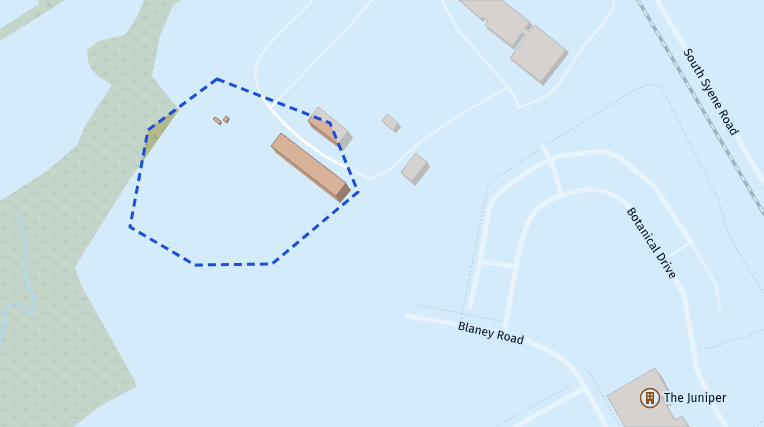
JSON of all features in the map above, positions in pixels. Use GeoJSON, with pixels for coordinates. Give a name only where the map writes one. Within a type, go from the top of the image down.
{"type":"FeatureCollection","features":[{"type":"Feature","properties":{"kind":"street","name":"South Syene Road"},"geometry":{"type":"LineString","coordinates":[[657,0],[764,183]]}},
{"type":"Feature","properties":{"kind":"street"},"geometry":{"type":"LineString","coordinates":[[543,147],[551,160],[562,196]]}},
{"type":"Feature","properties":{"kind":"street"},"geometry":{"type":"LineString","coordinates":[[470,308],[490,206],[494,198],[535,166],[560,156],[604,151],[619,157],[654,186],[691,242]]}},
{"type":"Feature","properties":{"kind":"street","name":"Botanical Drive"},"geometry":{"type":"LineString","coordinates":[[504,334],[522,240],[529,220],[541,206],[562,196],[589,189],[600,190],[618,197],[634,212],[684,295],[696,364],[701,380],[726,427]]}},
{"type":"Feature","properties":{"kind":"street"},"geometry":{"type":"LineString","coordinates":[[480,260],[517,267]]}},
{"type":"Feature","properties":{"kind":"street","name":"Blaney Road"},"geometry":{"type":"LineString","coordinates":[[407,316],[504,334],[538,345],[570,366],[585,388],[606,427]]}},
{"type":"Feature","properties":{"kind":"street"},"geometry":{"type":"LineString","coordinates":[[515,427],[585,388]]}},
{"type":"Feature","properties":{"kind":"lane"},"geometry":{"type":"LineString","coordinates":[[313,0],[258,59],[254,71],[257,85],[287,128],[324,155],[370,179],[389,170],[420,142],[463,113],[508,87]]}},
{"type":"Feature","properties":{"kind":"lane"},"geometry":{"type":"LineString","coordinates":[[271,107],[344,32],[372,0]]}},
{"type":"Feature","properties":{"kind":"lane"},"geometry":{"type":"LineString","coordinates":[[442,0],[458,30],[508,87],[515,97],[518,108],[545,97],[563,80],[580,50],[611,12],[614,0]]}},
{"type":"Feature","properties":{"kind":"lane"},"geometry":{"type":"LineString","coordinates":[[664,260],[691,242],[716,285],[720,310]]}},
{"type":"Feature","properties":{"kind":"path"},"geometry":{"type":"LineString","coordinates":[[549,143],[636,89],[650,84],[661,87],[718,198],[731,239],[764,294]]}},
{"type":"Feature","properties":{"kind":"path"},"geometry":{"type":"LineString","coordinates":[[412,304],[502,321]]}},
{"type":"Feature","properties":{"kind":"path"},"geometry":{"type":"LineString","coordinates":[[699,349],[720,346],[737,339],[750,337],[764,329]]}},
{"type":"Feature","properties":{"kind":"path"},"geometry":{"type":"LineString","coordinates":[[589,371],[620,427]]}},
{"type":"Feature","properties":{"kind":"path"},"geometry":{"type":"LineString","coordinates":[[497,426],[569,386]]}},
{"type":"Feature","properties":{"kind":"path"},"geometry":{"type":"LineString","coordinates":[[753,427],[764,420]]}},
{"type":"Feature","properties":{"kind":"highlighted area"},"geometry":{"type":"Polygon","coordinates":[[[217,79],[330,123],[358,192],[272,264],[195,265],[130,227],[148,130],[217,79]]]}},
{"type":"Feature","properties":{"kind":"green space"},"geometry":{"type":"Polygon","coordinates":[[[38,0],[65,0],[0,41],[0,29],[39,4],[38,0]]]}},
{"type":"Feature","properties":{"kind":"green space"},"geometry":{"type":"Polygon","coordinates":[[[144,0],[182,0],[173,5],[160,36],[152,76],[179,110],[128,182],[75,267],[81,285],[135,381],[136,387],[102,405],[73,427],[0,427],[0,201],[47,171],[77,145],[86,124],[112,85],[97,75],[91,68],[87,50],[98,41],[125,35],[137,17],[144,0]]]}},
{"type":"Feature","properties":{"kind":"building"},"geometry":{"type":"Polygon","coordinates":[[[460,0],[502,0],[530,22],[525,28],[530,32],[535,25],[566,50],[541,82],[510,58],[526,36],[522,33],[512,46],[485,25],[488,21],[482,17],[481,19],[460,0]]]}},
{"type":"Feature","properties":{"kind":"building"},"geometry":{"type":"Polygon","coordinates":[[[318,107],[348,131],[338,144],[308,121],[318,107]]]}},
{"type":"Feature","properties":{"kind":"building"},"geometry":{"type":"Polygon","coordinates":[[[387,114],[398,123],[393,130],[382,121],[387,114]]]}},
{"type":"Feature","properties":{"kind":"building"},"geometry":{"type":"Polygon","coordinates":[[[226,116],[229,118],[226,122],[223,120],[226,116]]]}},
{"type":"Feature","properties":{"kind":"building"},"geometry":{"type":"Polygon","coordinates":[[[215,117],[221,121],[219,124],[213,119],[215,117]]]}},
{"type":"Feature","properties":{"kind":"building"},"geometry":{"type":"Polygon","coordinates":[[[281,133],[346,183],[336,196],[271,146],[281,133]]]}},
{"type":"Feature","properties":{"kind":"building"},"geometry":{"type":"Polygon","coordinates":[[[416,153],[427,162],[412,181],[401,172],[416,153]]]}},
{"type":"Feature","properties":{"kind":"building","name":"The Juniper"},"geometry":{"type":"Polygon","coordinates":[[[655,368],[669,393],[661,397],[675,420],[682,416],[689,427],[625,427],[607,396],[655,368]]]}},
{"type":"Feature","properties":{"kind":"waterway"},"geometry":{"type":"LineString","coordinates":[[0,343],[5,319],[3,311],[12,304],[16,303],[30,313],[33,313],[35,307],[34,297],[25,276],[25,246],[22,226],[18,214]]}},
{"type":"Feature","properties":{"kind":"railway"},"geometry":{"type":"LineString","coordinates":[[638,0],[764,214]]}},
{"type":"Feature","properties":{"kind":"place","name":"The Juniper"},"geometry":{"type":"Point","coordinates":[650,398]}}]}
